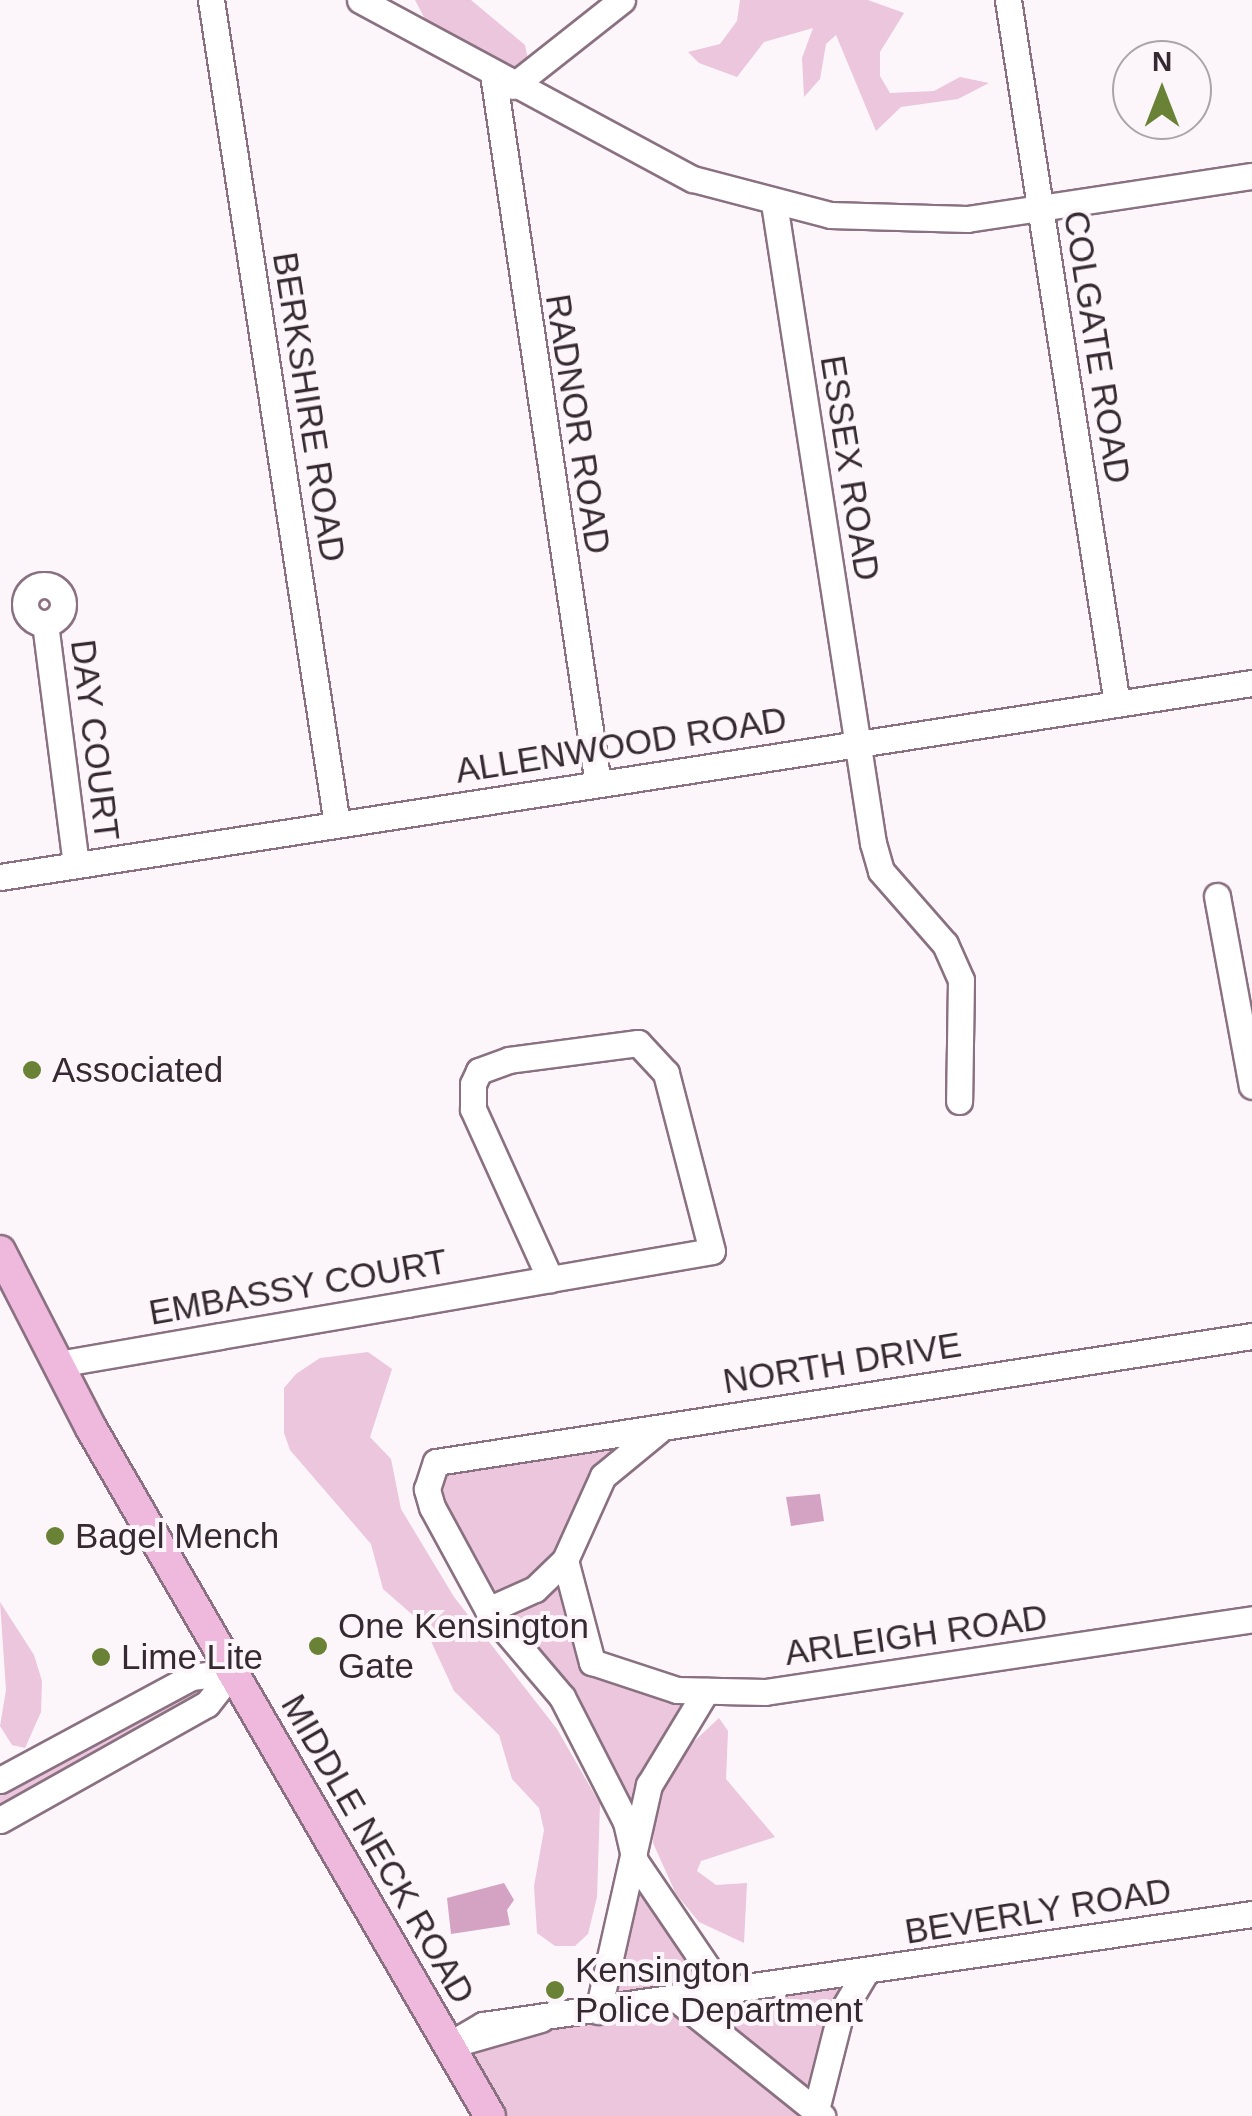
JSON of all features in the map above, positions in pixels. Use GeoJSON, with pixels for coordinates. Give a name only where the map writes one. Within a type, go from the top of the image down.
{"type":"FeatureCollection","features":[{"type":"Feature","properties":{"kind":"main road","name":"MIDDLE NECK ROAD"},"geometry":{"type":"LineString","coordinates":[[0,1251],[58,1364],[232,1672],[490,2116]]}},
{"type":"Feature","properties":{"kind":"street","name":"BERKSHIRE ROAD"},"geometry":{"type":"LineString","coordinates":[[211,0],[338,824]]}},
{"type":"Feature","properties":{"kind":"street"},"geometry":{"type":"LineString","coordinates":[[360,0],[693,179],[774,203],[903,221],[1040,208],[1252,176]]}},
{"type":"Feature","properties":{"kind":"street"},"geometry":{"type":"LineString","coordinates":[[503,80],[622,0]]}},
{"type":"Feature","properties":{"kind":"street","name":"COLGATE ROAD"},"geometry":{"type":"LineString","coordinates":[[1008,0],[1117,704]]}},
{"type":"Feature","properties":{"kind":"street","name":"RADNOR ROAD"},"geometry":{"type":"LineString","coordinates":[[503,80],[598,784]]}},
{"type":"Feature","properties":{"kind":"street","name":"ESSEX ROAD"},"geometry":{"type":"LineString","coordinates":[[774,203],[881,871],[945,944],[961,980],[959,1100]]}},
{"type":"Feature","properties":{"kind":"street","name":"DAY COURT"},"geometry":{"type":"LineString","coordinates":[[45,623],[76,865]]}},
{"type":"Feature","properties":{"kind":"street","name":"ALLENWOOD ROAD"},"geometry":{"type":"LineString","coordinates":[[0,877],[1252,683]]}},
{"type":"Feature","properties":{"kind":"street"},"geometry":{"type":"LineString","coordinates":[[1216,896],[1252,1086]]}},
{"type":"Feature","properties":{"kind":"street","name":"EMBASSY COURT"},"geometry":{"type":"LineString","coordinates":[[58,1364],[550,1279],[712,1251],[666,1074],[651,1050],[638,1043],[509,1060],[479,1071],[473,1084],[478,1124],[550,1279]]}},
{"type":"Feature","properties":{"kind":"street","name":"NORTH DRIVE"},"geometry":{"type":"LineString","coordinates":[[488,1610],[428,1498],[428,1479],[442,1458],[1252,1336]]}},
{"type":"Feature","properties":{"kind":"street"},"geometry":{"type":"LineString","coordinates":[[667,1425],[603,1476],[565,1560],[535,1589],[488,1610],[562,1697],[626,1822],[635,1861],[726,1994]]}},
{"type":"Feature","properties":{"kind":"street"},"geometry":{"type":"LineString","coordinates":[[562,1697],[592,1662],[565,1560]]}},
{"type":"Feature","properties":{"kind":"street","name":"ARLEIGH ROAD"},"geometry":{"type":"LineString","coordinates":[[592,1662],[677,1690],[782,1690],[1252,1619]]}},
{"type":"Feature","properties":{"kind":"street"},"geometry":{"type":"LineString","coordinates":[[0,1780],[191,1677],[232,1672]]}},
{"type":"Feature","properties":{"kind":"street"},"geometry":{"type":"LineString","coordinates":[[0,1820],[206,1704],[232,1672]]}},
{"type":"Feature","properties":{"kind":"street"},"geometry":{"type":"LineString","coordinates":[[166,1690],[182,1718]]}},
{"type":"Feature","properties":{"kind":"street"},"geometry":{"type":"LineString","coordinates":[[598,2012],[635,1861],[649,1785],[706,1691]]}},
{"type":"Feature","properties":{"kind":"street","name":"BEVERLY ROAD"},"geometry":{"type":"LineString","coordinates":[[447,2046],[483,2025],[680,2001],[1252,1914]]}},
{"type":"Feature","properties":{"kind":"street"},"geometry":{"type":"LineString","coordinates":[[680,2001],[819,2111],[840,2015],[865,1973]]}},
{"type":"Feature","properties":{"kind":"shaded area"},"geometry":{"type":"Polygon","coordinates":[[[415,0],[471,0],[525,45],[529,64],[501,71],[429,27],[415,0]]]}},
{"type":"Feature","properties":{"kind":"shaded area"},"geometry":{"type":"Polygon","coordinates":[[[740,0],[868,0],[904,13],[880,52],[880,76],[890,93],[934,91],[960,77],[989,83],[958,99],[901,107],[876,131],[836,35],[826,44],[820,79],[804,97],[802,58],[813,28],[764,42],[737,77],[699,63],[688,52],[720,44],[737,21],[740,0]]]}},
{"type":"Feature","properties":{"kind":"shaded area"},"geometry":{"type":"Polygon","coordinates":[[[368,1352],[392,1369],[370,1437],[391,1459],[401,1509],[454,1597],[557,1729],[600,1804],[597,1897],[588,1934],[575,1946],[555,1946],[537,1933],[534,1886],[544,1830],[539,1808],[512,1779],[499,1735],[454,1691],[423,1624],[383,1589],[371,1544],[290,1450],[284,1433],[284,1388],[296,1374],[320,1358],[368,1352]]]}},
{"type":"Feature","properties":{"kind":"shaded area"},"geometry":{"type":"Polygon","coordinates":[[[667,1425],[627,1451],[565,1561],[592,1662],[706,1691],[649,1785],[635,1861],[600,1768],[488,1610],[428,1479],[432,1468],[667,1425]]]}},
{"type":"Feature","properties":{"kind":"shaded area"},"geometry":{"type":"Polygon","coordinates":[[[820,1494],[824,1521],[791,1526],[786,1497],[820,1494]]]}},
{"type":"Feature","properties":{"kind":"shaded area"},"geometry":{"type":"Polygon","coordinates":[[[0,1602],[34,1655],[42,1681],[41,1712],[25,1748],[12,1745],[0,1726],[6,1690],[0,1602]]]}},
{"type":"Feature","properties":{"kind":"shaded area"},"geometry":{"type":"Polygon","coordinates":[[[233,1672],[205,1704],[0,1818],[0,1780],[191,1677],[233,1672]]]}},
{"type":"Feature","properties":{"kind":"shaded area"},"geometry":{"type":"Polygon","coordinates":[[[719,1718],[728,1731],[726,1779],[775,1837],[701,1861],[697,1871],[716,1885],[747,1883],[744,1943],[699,1922],[676,1894],[653,1843],[657,1789],[672,1762],[719,1718]]]}},
{"type":"Feature","properties":{"kind":"shaded area"},"geometry":{"type":"Polygon","coordinates":[[[635,1861],[726,1994],[865,1973],[822,2116],[490,2116],[447,2046],[598,2011],[635,1861]]]}},
{"type":"Feature","properties":{"kind":"shaded area"},"geometry":{"type":"Polygon","coordinates":[[[504,1883],[514,1900],[507,1910],[510,1925],[451,1934],[447,1898],[504,1883]]]}},
{"type":"Feature","properties":{"kind":"place","name":"Associated"},"geometry":{"type":"Point","coordinates":[32,1070]}},
{"type":"Feature","properties":{"kind":"place","name":"Bagel Mench"},"geometry":{"type":"Point","coordinates":[55,1536]}},
{"type":"Feature","properties":{"kind":"place","name":"One Kensington Gate"},"geometry":{"type":"Point","coordinates":[318,1646]}},
{"type":"Feature","properties":{"kind":"place","name":"Lime Lite"},"geometry":{"type":"Point","coordinates":[101,1657]}},
{"type":"Feature","properties":{"kind":"place","name":"Kensington Police Department"},"geometry":{"type":"Point","coordinates":[555,1990]}}]}
